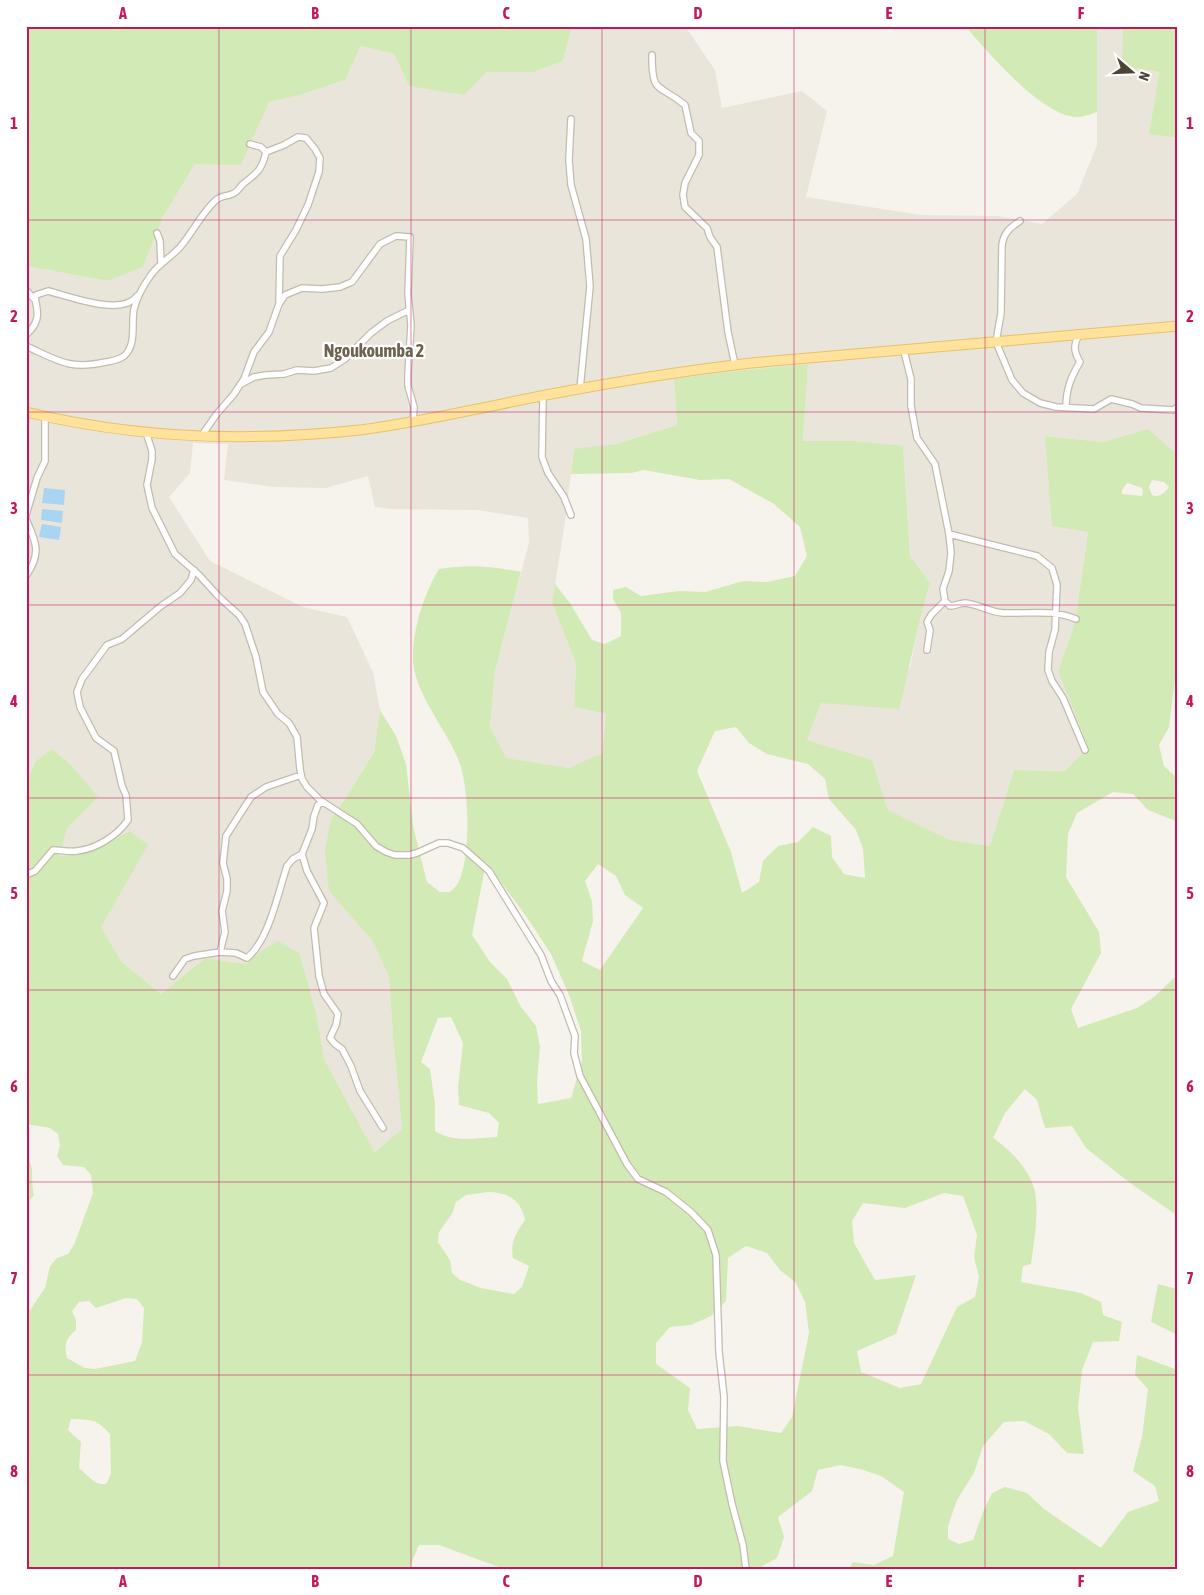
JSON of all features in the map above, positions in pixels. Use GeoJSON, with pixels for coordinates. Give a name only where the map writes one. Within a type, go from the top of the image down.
{"type":"FeatureCollection","features":[{"type":"Feature","properties":{"kind":"main road"},"geometry":{"type":"LineString","coordinates":[[26,412],[74,423],[146,432],[277,436],[360,430],[413,422],[683,371],[1178,326]]}},
{"type":"Feature","properties":{"kind":"street"},"geometry":{"type":"LineString","coordinates":[[652,55],[652,78],[658,88],[685,105],[691,133],[699,141],[699,155],[684,183],[683,195],[685,207],[707,228],[710,237],[717,247],[728,332],[736,365]]}},
{"type":"Feature","properties":{"kind":"street"},"geometry":{"type":"LineString","coordinates":[[571,118],[569,160],[571,185],[586,239],[590,286],[580,389]]}},
{"type":"Feature","properties":{"kind":"street"},"geometry":{"type":"LineString","coordinates":[[266,152],[298,137],[306,138],[320,158],[316,182],[308,205],[296,230],[280,256],[279,304]]}},
{"type":"Feature","properties":{"kind":"street"},"geometry":{"type":"LineString","coordinates":[[250,144],[261,147],[266,152]]}},
{"type":"Feature","properties":{"kind":"street"},"geometry":{"type":"LineString","coordinates":[[34,299],[36,295],[48,292],[104,305],[121,305],[134,300],[152,273],[180,248],[216,200],[236,192],[259,171],[266,152]]}},
{"type":"Feature","properties":{"kind":"street"},"geometry":{"type":"LineString","coordinates":[[1020,221],[1008,229],[1004,235],[1001,313],[996,342],[1012,380],[1023,394],[1040,403],[1066,408],[1094,408],[1111,399],[1141,408],[1173,410],[1178,407]]}},
{"type":"Feature","properties":{"kind":"street"},"geometry":{"type":"LineString","coordinates":[[157,233],[160,241],[161,263]]}},
{"type":"Feature","properties":{"kind":"street"},"geometry":{"type":"LineString","coordinates":[[202,435],[244,379],[254,352],[269,332],[279,304],[285,295],[302,288],[322,289],[352,282],[380,244],[396,236],[410,236],[408,386],[414,407],[413,422]]}},
{"type":"Feature","properties":{"kind":"street"},"geometry":{"type":"LineString","coordinates":[[26,346],[58,361],[72,365],[91,365],[123,357],[132,342],[134,311],[142,289]]}},
{"type":"Feature","properties":{"kind":"street"},"geometry":{"type":"LineString","coordinates":[[26,290],[34,299],[37,310],[34,326],[26,335]]}},
{"type":"Feature","properties":{"kind":"street"},"geometry":{"type":"LineString","coordinates":[[240,385],[254,377],[266,374],[284,374],[297,370],[314,371],[331,368],[346,359],[370,333],[409,310]]}},
{"type":"Feature","properties":{"kind":"street"},"geometry":{"type":"LineString","coordinates":[[1066,408],[1069,381],[1080,362],[1075,353],[1074,343],[1078,335]]}},
{"type":"Feature","properties":{"kind":"street"},"geometry":{"type":"LineString","coordinates":[[904,351],[911,379],[911,406],[917,438],[935,464],[949,534],[951,553],[943,589],[945,600],[950,606],[963,603],[989,611],[1004,613],[1036,612],[1076,619]]}},
{"type":"Feature","properties":{"kind":"street"},"geometry":{"type":"LineString","coordinates":[[543,396],[542,457],[548,473],[564,497],[571,514]]}},
{"type":"Feature","properties":{"kind":"street"},"geometry":{"type":"LineString","coordinates":[[26,514],[37,478],[45,460],[45,416]]}},
{"type":"Feature","properties":{"kind":"street"},"geometry":{"type":"LineString","coordinates":[[146,432],[152,450],[147,485],[152,508],[175,554],[194,570],[245,624],[256,657],[263,692],[278,714],[289,723],[296,737],[301,774],[307,788],[357,824],[376,846],[386,852],[395,855],[409,855],[439,843],[448,842],[463,848],[489,871],[541,955],[551,981],[560,995],[574,1036],[574,1052],[580,1076],[627,1164],[638,1179],[666,1192],[691,1212],[708,1230],[716,1256],[719,1352],[724,1396],[723,1461],[743,1544],[746,1569]]}},
{"type":"Feature","properties":{"kind":"street"},"geometry":{"type":"LineString","coordinates":[[26,519],[36,543],[37,553],[32,568],[26,576]]}},
{"type":"Feature","properties":{"kind":"street"},"geometry":{"type":"LineString","coordinates":[[949,534],[1037,556],[1052,568],[1057,585],[1056,614],[1055,630],[1049,652],[1048,670],[1052,681],[1063,698],[1085,750]]}},
{"type":"Feature","properties":{"kind":"street"},"geometry":{"type":"LineString","coordinates":[[26,875],[35,871],[53,850],[78,851],[88,848],[116,835],[128,820],[126,795],[114,751],[96,738],[80,706],[77,692],[82,678],[107,645],[122,639],[161,606],[180,593],[191,580],[194,570]]}},
{"type":"Feature","properties":{"kind":"street"},"geometry":{"type":"LineString","coordinates":[[927,650],[930,615],[945,600]]}},
{"type":"Feature","properties":{"kind":"street"},"geometry":{"type":"LineString","coordinates":[[220,952],[226,932],[222,911],[227,891],[224,863],[226,836],[251,797],[266,787],[301,774]]}},
{"type":"Feature","properties":{"kind":"street"},"geometry":{"type":"LineString","coordinates":[[324,802],[318,805],[312,829],[302,854],[307,871],[324,903],[314,928],[319,976],[324,994],[338,1014],[330,1038],[342,1049],[351,1066],[360,1091],[383,1128]]}},
{"type":"Feature","properties":{"kind":"street"},"geometry":{"type":"LineString","coordinates":[[173,976],[185,959],[220,952],[236,953],[247,958],[254,952],[267,925],[287,866],[292,859],[302,854]]}},
{"type":"Feature","properties":{"kind":"shaded area"},"geometry":{"type":"Polygon","coordinates":[[[572,26],[685,26],[715,70],[722,108],[802,91],[827,111],[806,197],[921,215],[998,216],[1042,224],[1077,194],[1097,145],[1097,26],[1123,26],[1123,66],[1159,72],[1149,134],[1178,138],[1178,452],[1173,452],[1148,429],[1103,442],[1046,436],[1088,532],[1075,623],[1058,671],[1085,739],[1085,750],[1065,771],[1014,770],[990,846],[950,840],[888,810],[872,760],[807,740],[821,703],[910,668],[920,617],[930,583],[910,556],[903,447],[855,441],[803,441],[808,364],[674,379],[677,425],[616,444],[574,450],[552,603],[576,664],[574,707],[606,714],[602,753],[569,768],[505,758],[490,727],[495,671],[529,543],[528,518],[477,510],[391,509],[375,507],[368,476],[326,488],[274,487],[224,480],[228,444],[193,443],[190,473],[169,497],[210,561],[303,607],[347,617],[373,672],[380,710],[374,752],[331,819],[329,891],[373,942],[389,977],[402,1129],[373,1152],[324,1059],[317,1017],[300,954],[261,951],[246,964],[205,958],[161,994],[122,962],[101,927],[130,831],[88,853],[60,856],[67,828],[35,762],[26,782],[26,266],[108,281],[143,267],[163,217],[195,164],[241,164],[269,102],[300,95],[345,80],[361,46],[394,54],[409,86],[486,72],[534,72],[563,61],[572,26]]]}},
{"type":"Feature","properties":{"kind":"green space"},"geometry":{"type":"Polygon","coordinates":[[[26,26],[572,26],[563,61],[534,72],[486,72],[464,95],[409,86],[394,54],[361,46],[345,80],[300,95],[269,102],[241,165],[195,164],[163,217],[143,267],[108,281],[26,266],[26,26]]]}},
{"type":"Feature","properties":{"kind":"green space"},"geometry":{"type":"Polygon","coordinates":[[[965,26],[1097,26],[1097,112],[1078,117],[1064,114],[1048,106],[1032,95],[1001,66],[965,26]]]}},
{"type":"Feature","properties":{"kind":"green space"},"geometry":{"type":"Polygon","coordinates":[[[1123,26],[1178,26],[1178,138],[1149,134],[1159,72],[1122,66],[1123,26]]]}},
{"type":"Feature","properties":{"kind":"green space"},"geometry":{"type":"Polygon","coordinates":[[[808,364],[803,441],[855,441],[903,446],[910,556],[930,583],[899,709],[821,703],[807,740],[872,760],[888,810],[950,840],[990,846],[1014,770],[1065,771],[1085,750],[1085,739],[1058,671],[1075,623],[1088,532],[1052,526],[1045,436],[1103,442],[1148,429],[1173,451],[1178,452],[1178,656],[1169,727],[1159,745],[1164,766],[1178,779],[1178,822],[1148,810],[1133,794],[1113,792],[1077,813],[1068,834],[1066,877],[1099,932],[1101,953],[1071,1009],[1078,1028],[1137,1008],[1154,997],[1178,974],[1178,1216],[1130,1183],[1086,1148],[1072,1126],[1045,1128],[1037,1100],[1025,1089],[1005,1113],[993,1138],[1019,1161],[1033,1184],[1036,1201],[1036,1228],[1031,1264],[1023,1266],[1021,1282],[1081,1293],[1101,1302],[1103,1315],[1122,1322],[1119,1341],[1093,1342],[1082,1370],[1078,1408],[1084,1454],[1067,1453],[1049,1434],[1024,1421],[1004,1422],[983,1446],[974,1473],[957,1500],[948,1526],[948,1539],[959,1544],[973,1540],[992,1493],[1005,1487],[1027,1493],[1044,1509],[1101,1548],[1128,1512],[1159,1501],[1155,1486],[1133,1471],[1142,1437],[1148,1389],[1135,1375],[1137,1355],[1178,1370],[1178,1569],[849,1569],[853,1562],[874,1565],[893,1556],[904,1492],[881,1476],[840,1465],[818,1470],[812,1491],[778,1517],[784,1537],[777,1558],[757,1569],[504,1569],[439,1545],[419,1545],[409,1569],[26,1569],[26,1316],[45,1288],[50,1266],[57,1258],[68,1254],[74,1245],[93,1193],[91,1175],[84,1167],[63,1165],[57,1156],[60,1145],[58,1134],[50,1128],[26,1124],[26,782],[35,762],[52,749],[70,764],[98,797],[67,828],[60,856],[88,853],[130,831],[148,845],[101,927],[122,962],[161,994],[205,958],[246,964],[261,951],[278,941],[300,954],[317,1017],[324,1059],[374,1152],[402,1129],[389,977],[373,942],[329,891],[325,851],[331,819],[374,752],[380,710],[396,736],[406,764],[413,826],[427,882],[440,892],[450,892],[458,882],[463,870],[467,839],[467,806],[463,775],[454,751],[424,697],[414,670],[415,634],[429,588],[439,569],[480,566],[521,572],[495,671],[490,727],[506,758],[569,768],[602,753],[606,714],[574,707],[576,664],[552,603],[555,584],[570,603],[592,640],[605,644],[621,636],[621,613],[613,599],[613,590],[626,587],[641,596],[679,591],[705,592],[743,581],[767,582],[795,576],[807,556],[800,527],[774,504],[729,479],[700,480],[644,470],[631,473],[571,474],[574,449],[616,444],[677,425],[674,379],[808,364]],[[1152,480],[1149,487],[1152,495],[1157,496],[1169,487],[1164,482],[1152,480]],[[1127,483],[1122,490],[1122,494],[1142,496],[1142,488],[1127,483]],[[736,727],[715,731],[697,771],[731,852],[742,893],[759,882],[763,861],[778,846],[798,842],[813,827],[831,836],[832,857],[844,874],[865,878],[863,849],[856,830],[829,799],[825,779],[808,764],[767,754],[749,743],[736,727]],[[486,862],[472,935],[490,962],[507,979],[521,1007],[536,1026],[540,1047],[537,1080],[538,1104],[571,1098],[582,1061],[581,1031],[569,995],[551,954],[486,862]],[[598,864],[585,881],[592,901],[593,921],[582,961],[600,970],[643,908],[625,895],[616,876],[598,864]],[[451,1017],[438,1018],[421,1062],[430,1069],[435,1104],[435,1131],[442,1135],[457,1138],[497,1137],[499,1123],[489,1113],[459,1105],[458,1087],[463,1043],[451,1017]],[[495,1192],[466,1195],[456,1202],[452,1214],[439,1232],[438,1242],[450,1260],[452,1273],[460,1280],[481,1288],[514,1294],[522,1287],[529,1266],[513,1258],[512,1247],[514,1238],[525,1220],[517,1202],[512,1198],[495,1192]],[[944,1193],[905,1208],[863,1203],[852,1221],[854,1243],[875,1280],[916,1275],[896,1334],[857,1351],[861,1372],[900,1388],[921,1384],[957,1307],[975,1297],[979,1277],[974,1257],[977,1235],[963,1196],[944,1193]],[[746,1246],[728,1258],[726,1301],[711,1316],[691,1325],[670,1327],[656,1343],[656,1364],[690,1388],[688,1410],[697,1429],[738,1426],[781,1433],[792,1417],[809,1333],[805,1302],[796,1283],[780,1270],[767,1253],[746,1246]],[[126,1298],[96,1308],[89,1301],[79,1302],[72,1311],[76,1320],[76,1330],[66,1342],[67,1358],[85,1368],[95,1369],[135,1361],[142,1342],[144,1308],[137,1299],[126,1298]],[[71,1419],[68,1430],[81,1442],[79,1468],[95,1482],[99,1484],[107,1483],[111,1473],[110,1434],[97,1422],[71,1419]]]}},
{"type":"Feature","properties":{"kind":"green space"},"geometry":{"type":"Polygon","coordinates":[[[26,1155],[32,1169],[34,1195],[26,1205],[26,1155]]]}},
{"type":"Feature","properties":{"kind":"green space"},"geometry":{"type":"Polygon","coordinates":[[[1158,1284],[1177,1289],[1178,1287],[1178,1335],[1151,1322],[1158,1284]]]}},
{"type":"Feature","properties":{"kind":"water"},"geometry":{"type":"Polygon","coordinates":[[[44,488],[65,490],[64,505],[42,503],[44,488]]]}},
{"type":"Feature","properties":{"kind":"water"},"geometry":{"type":"Polygon","coordinates":[[[42,509],[63,511],[62,523],[41,520],[42,509]]]}},
{"type":"Feature","properties":{"kind":"water"},"geometry":{"type":"Polygon","coordinates":[[[42,524],[61,527],[59,540],[39,537],[42,524]]]}},
{"type":"Feature","properties":{"kind":"district","name":"Ngoukoumba 2"},"geometry":{"type":"Point","coordinates":[374,350]}}]}
